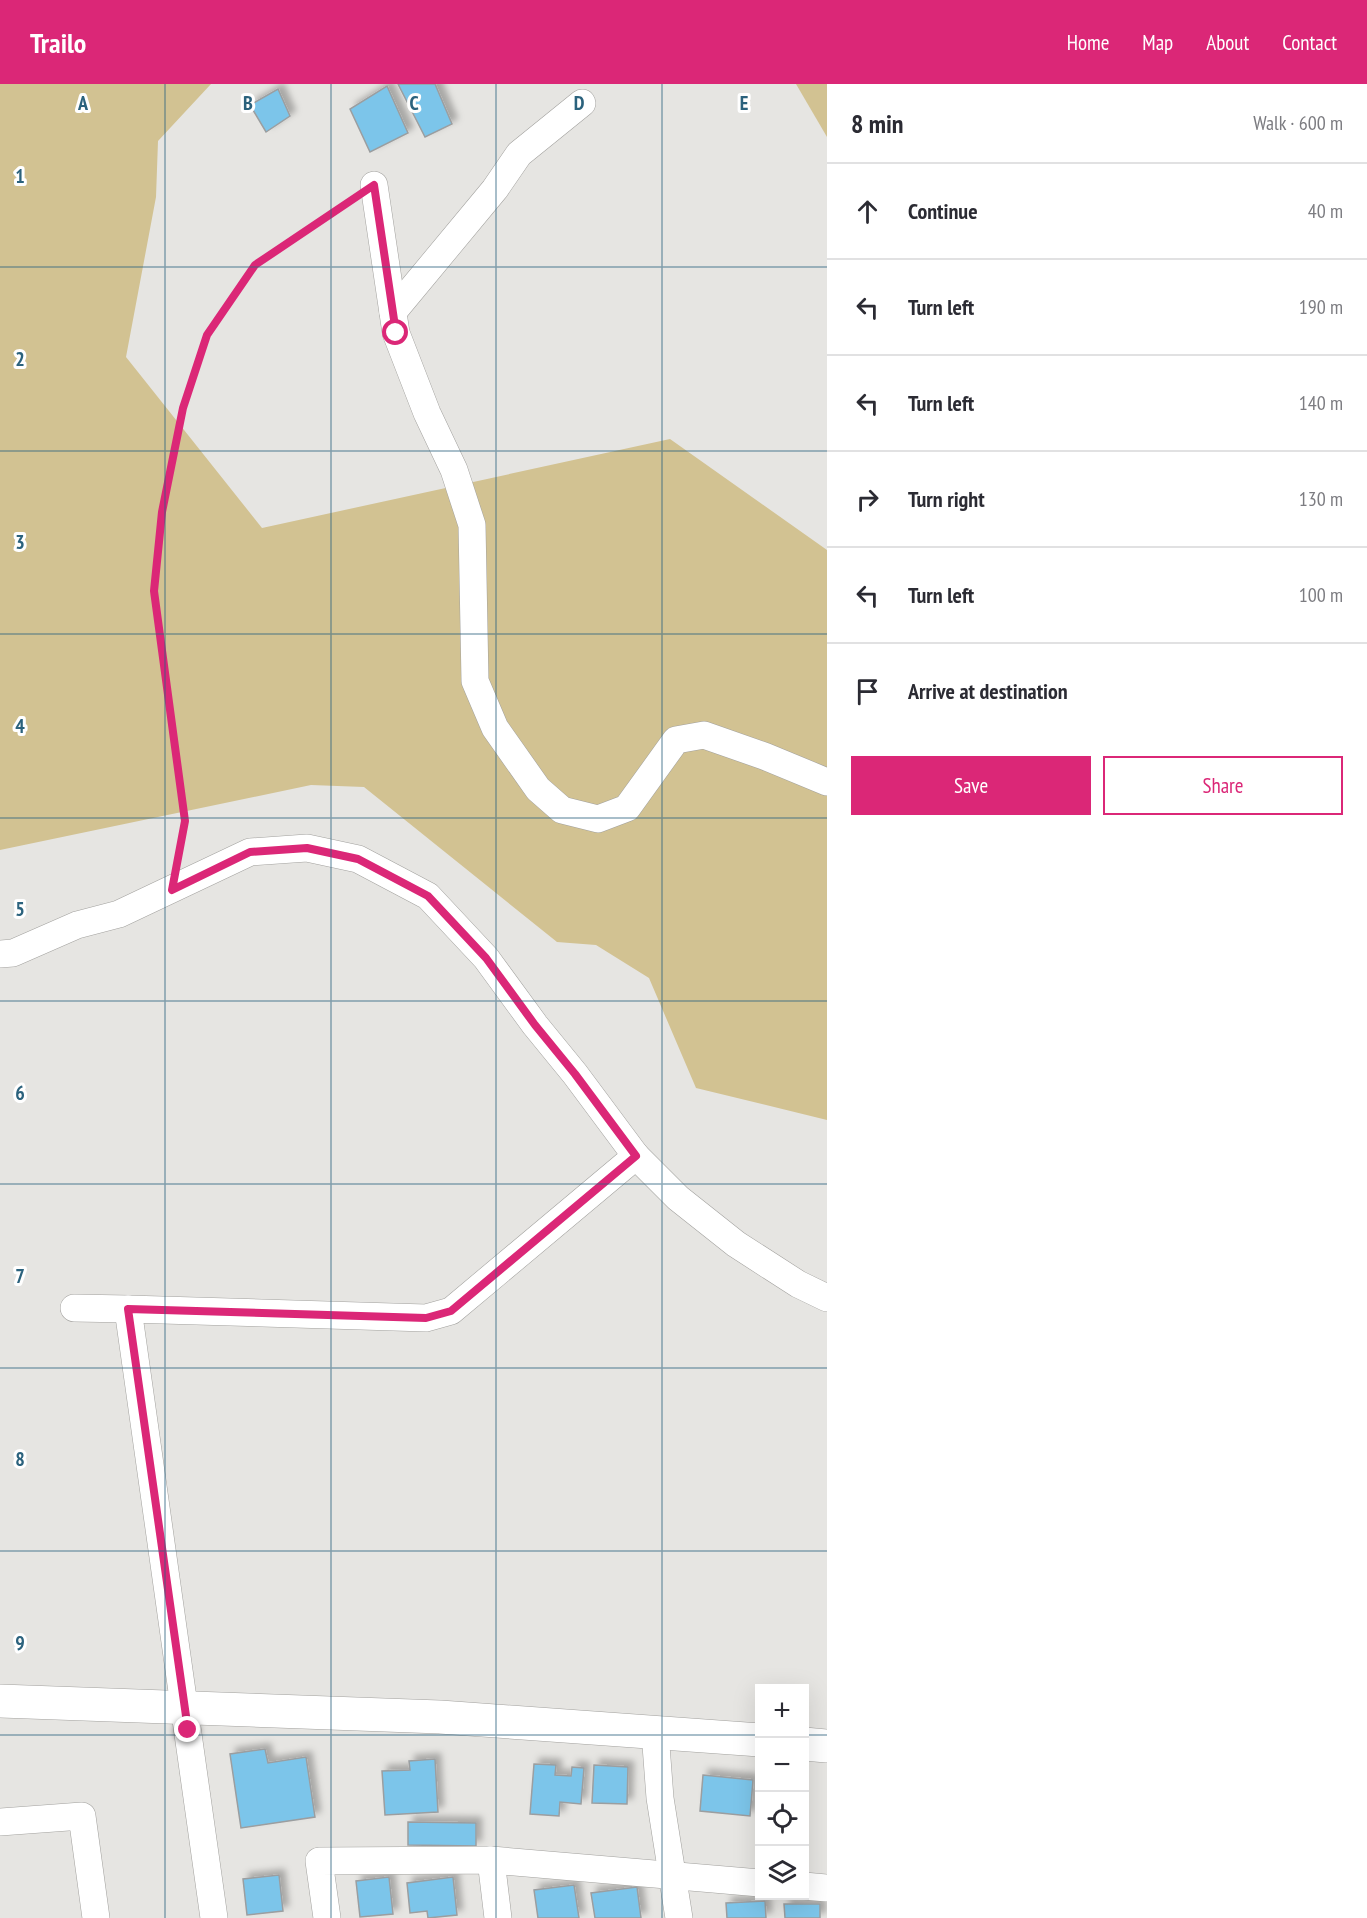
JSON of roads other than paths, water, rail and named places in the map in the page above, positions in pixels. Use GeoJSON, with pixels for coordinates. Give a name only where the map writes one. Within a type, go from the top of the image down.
{"type":"FeatureCollection","features":[{"type":"Feature","properties":{"kind":"street"},"geometry":{"type":"LineString","coordinates":[[393,312],[495,189],[519,154],[582,103]]}},
{"type":"Feature","properties":{"kind":"street"},"geometry":{"type":"LineString","coordinates":[[374,185],[396,333],[427,413],[454,470],[472,525],[475,681],[495,728],[538,789],[562,810],[598,819],[627,808],[676,740],[704,735],[827,782]]}},
{"type":"Feature","properties":{"kind":"street"},"geometry":{"type":"LineString","coordinates":[[0,954],[13,953],[77,925],[119,914],[250,852],[307,848],[358,859],[428,896],[486,958],[636,1156],[678,1198],[736,1244],[798,1284],[827,1298]]}},
{"type":"Feature","properties":{"kind":"street"},"geometry":{"type":"LineString","coordinates":[[74,1308],[426,1318],[451,1311],[636,1156]]}},
{"type":"Feature","properties":{"kind":"street"},"geometry":{"type":"LineString","coordinates":[[128,1309],[214,1918]]}},
{"type":"Feature","properties":{"kind":"street"},"geometry":{"type":"LineString","coordinates":[[0,1701],[440,1717],[755,1740]]}},
{"type":"Feature","properties":{"kind":"street"},"geometry":{"type":"LineString","coordinates":[[655,1732],[660,1798],[679,1918]]}},
{"type":"Feature","properties":{"kind":"street"},"geometry":{"type":"LineString","coordinates":[[809,1744],[827,1746]]}},
{"type":"Feature","properties":{"kind":"street"},"geometry":{"type":"LineString","coordinates":[[0,1822],[82,1816],[96,1918]]}},
{"type":"Feature","properties":{"kind":"street"},"geometry":{"type":"LineString","coordinates":[[491,1860],[498,1918]]}},
{"type":"Feature","properties":{"kind":"street"},"geometry":{"type":"LineString","coordinates":[[327,1918],[319,1861],[491,1860],[755,1883]]}},
{"type":"Feature","properties":{"kind":"street"},"geometry":{"type":"LineString","coordinates":[[809,1886],[827,1888]]}}]}
